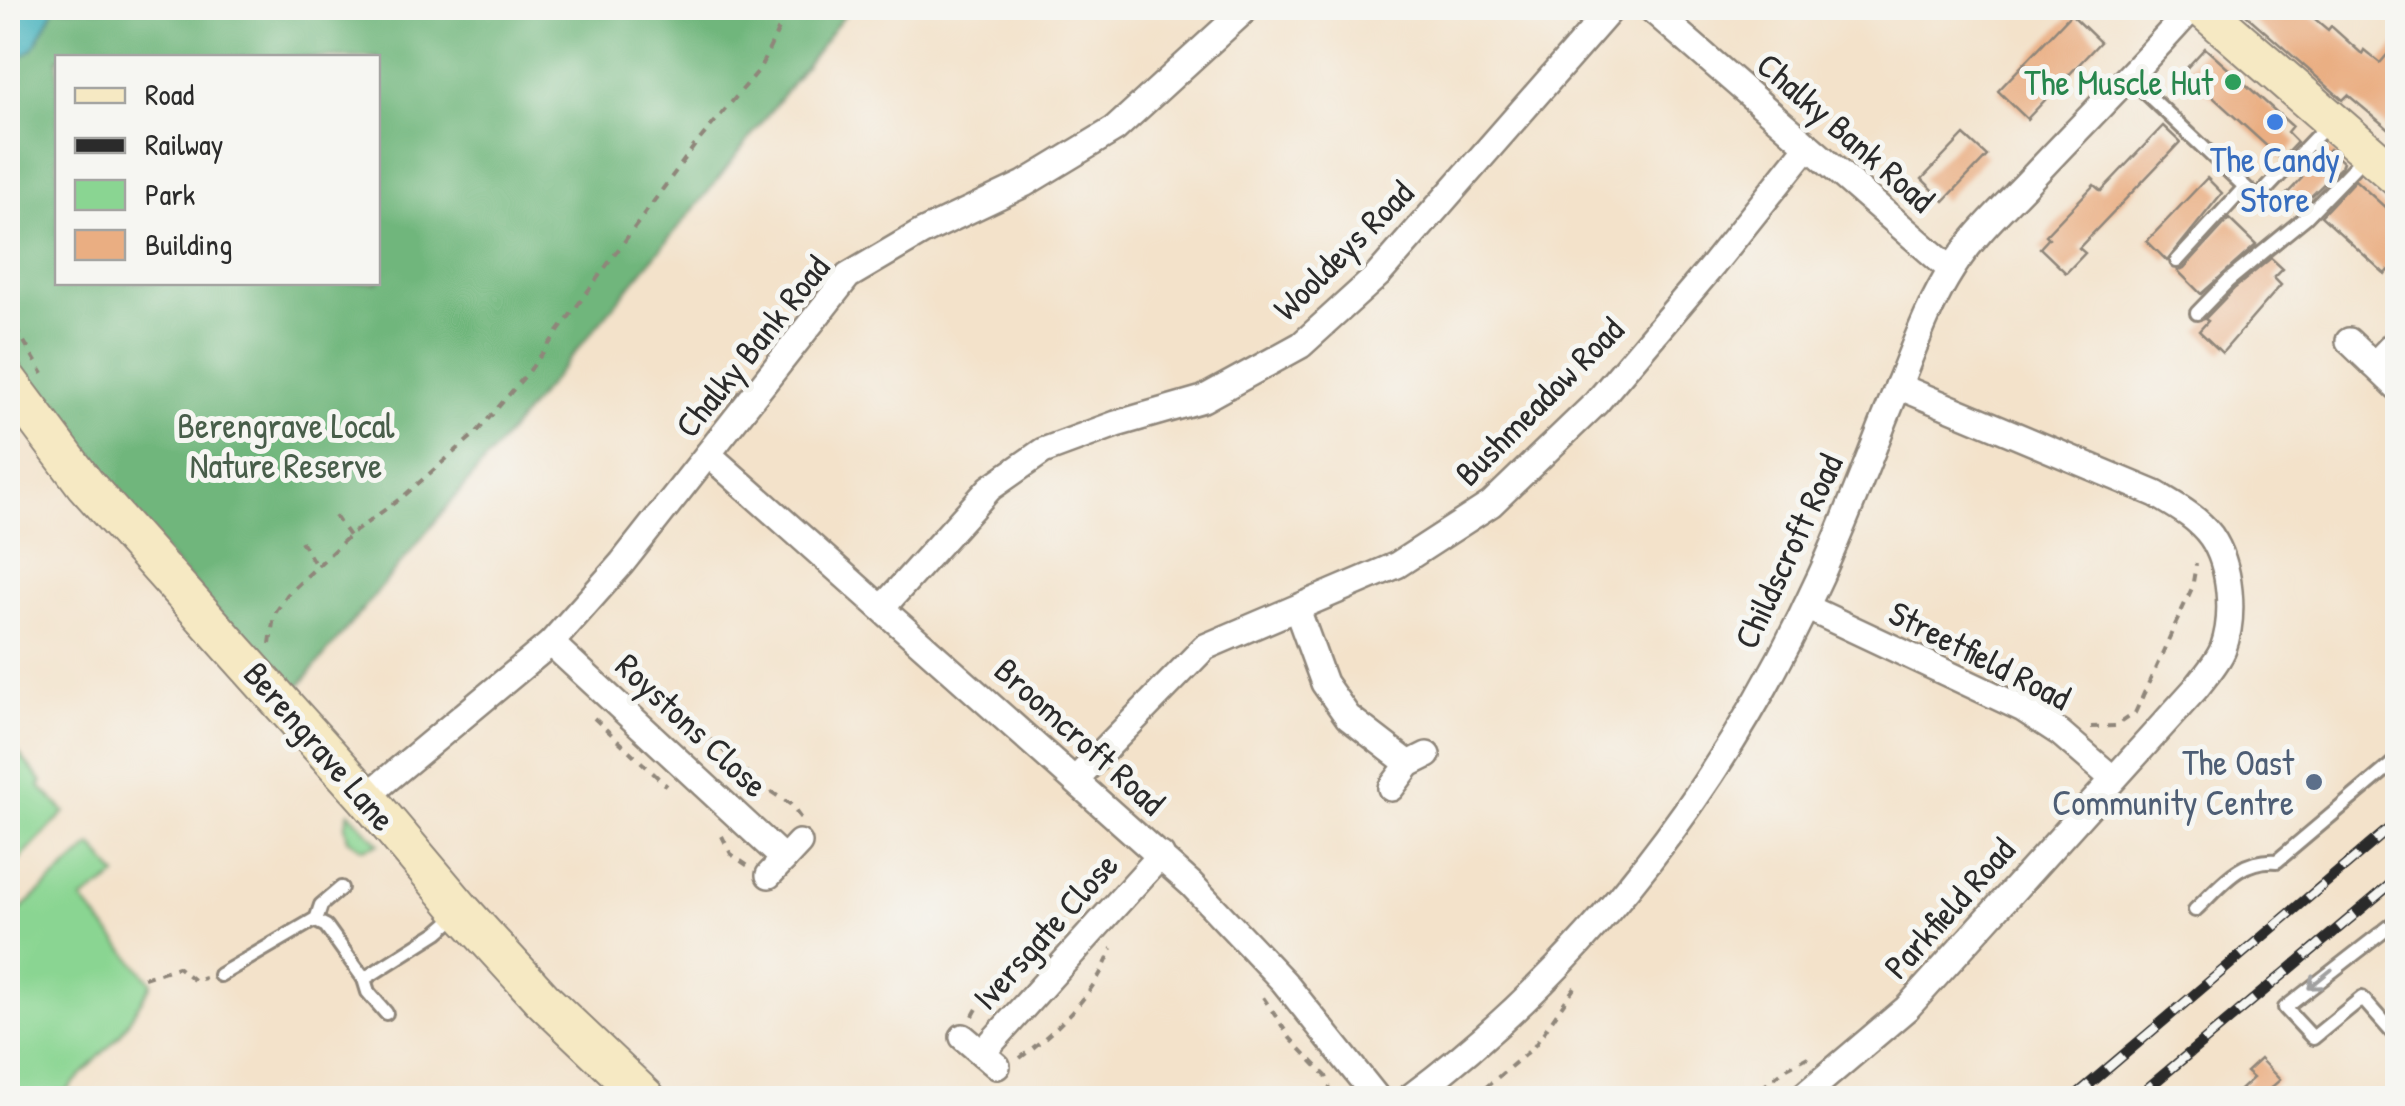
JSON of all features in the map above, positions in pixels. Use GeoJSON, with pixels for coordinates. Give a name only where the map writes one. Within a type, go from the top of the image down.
{"type":"FeatureCollection","features":[{"type":"Feature","properties":{"kind":"street","name":"Chalky Bank Road"},"geometry":{"type":"LineString","coordinates":[[366,797],[552,643],[622,563],[848,276],[921,233],[1024,184],[1115,129],[1247,8]]}},
{"type":"Feature","properties":{"kind":"street","name":"Wooldeys Road"},"geometry":{"type":"LineString","coordinates":[[882,608],[990,488],[1043,451],[1202,399],[1301,344],[1378,276],[1612,8]]}},
{"type":"Feature","properties":{"kind":"street","name":"Chalky Bank Road"},"geometry":{"type":"LineString","coordinates":[[1650,8],[1951,270]]}},
{"type":"Feature","properties":{"kind":"street","name":"Childscroft Road"},"geometry":{"type":"LineString","coordinates":[[1409,1098],[1489,1031],[1547,975],[1643,868],[1684,814],[1737,733],[1806,606],[1923,326],[1951,270],[1984,228],[2192,8]]}},
{"type":"Feature","properties":{"kind":"street"},"geometry":{"type":"LineString","coordinates":[[2202,8],[2388,167]]}},
{"type":"Feature","properties":{"kind":"street","name":"Bushmeadow Road"},"geometry":{"type":"LineString","coordinates":[[1076,779],[1205,646],[1396,565],[1491,504],[1596,403],[1714,265],[1808,146]]}},
{"type":"Feature","properties":{"kind":"street"},"geometry":{"type":"LineString","coordinates":[[2374,365],[2398,340]]}},
{"type":"Feature","properties":{"kind":"street"},"geometry":{"type":"LineString","coordinates":[[2349,342],[2397,387]]}},
{"type":"Feature","properties":{"kind":"street","name":"Berengrave Lane"},"geometry":{"type":"LineString","coordinates":[[8,381],[85,484],[366,797],[462,911],[542,998],[646,1098]]}},
{"type":"Feature","properties":{"kind":"street","name":"Parkfield Road"},"geometry":{"type":"LineString","coordinates":[[1801,1098],[1907,1008],[2197,687],[2222,652],[2230,613],[2225,574],[2212,538],[2190,515],[2156,494],[1898,386]]}},
{"type":"Feature","properties":{"kind":"street","name":"Broomcroft Road"},"geometry":{"type":"LineString","coordinates":[[708,454],[1161,855],[1284,982],[1377,1098]]}},
{"type":"Feature","properties":{"kind":"street","name":"Streetfield Road"},"geometry":{"type":"LineString","coordinates":[[1806,606],[2024,710],[2060,733],[2112,778]]}},
{"type":"Feature","properties":{"kind":"street"},"geometry":{"type":"LineString","coordinates":[[1297,609],[1324,683],[1348,717],[1418,760],[1391,788]]}},
{"type":"Feature","properties":{"kind":"street","name":"Roystons Close"},"geometry":{"type":"LineString","coordinates":[[552,643],[783,855]]}},
{"type":"Feature","properties":{"kind":"street","name":"Iversgate Close"},"geometry":{"type":"LineString","coordinates":[[982,1052],[1161,855]]}},
{"type":"Feature","properties":{"kind":"lane"},"geometry":{"type":"LineString","coordinates":[[2127,75],[2258,198],[2330,121]]}},
{"type":"Feature","properties":{"kind":"lane"},"geometry":{"type":"LineString","coordinates":[[2197,313],[2228,281],[2306,217],[2388,167]]}},
{"type":"Feature","properties":{"kind":"lane"},"geometry":{"type":"LineString","coordinates":[[2178,261],[2245,187]]}},
{"type":"Feature","properties":{"kind":"lane"},"geometry":{"type":"LineString","coordinates":[[2196,910],[2244,864],[2258,859],[2277,861],[2398,759]]}},
{"type":"Feature","properties":{"kind":"lane"},"geometry":{"type":"LineString","coordinates":[[220,975],[316,920],[321,906],[341,888]]}},
{"type":"Feature","properties":{"kind":"lane"},"geometry":{"type":"LineString","coordinates":[[364,980],[438,932],[462,911]]}},
{"type":"Feature","properties":{"kind":"lane"},"geometry":{"type":"LineString","coordinates":[[316,920],[326,926],[364,980],[366,990],[386,1013]]}},
{"type":"Feature","properties":{"kind":"lane"},"geometry":{"type":"LineString","coordinates":[[2398,920],[2284,1008],[2312,1038],[2362,998],[2398,1039]]}},
{"type":"Feature","properties":{"kind":"path"},"geometry":{"type":"LineString","coordinates":[[270,654],[269,634],[274,615],[287,595],[349,536],[405,495],[478,432],[530,370],[695,144],[760,70],[789,8]]}},
{"type":"Feature","properties":{"kind":"path"},"geometry":{"type":"LineString","coordinates":[[334,516],[349,536]]}},
{"type":"Feature","properties":{"kind":"path"},"geometry":{"type":"LineString","coordinates":[[300,541],[317,567]]}},
{"type":"Feature","properties":{"kind":"path"},"geometry":{"type":"LineString","coordinates":[[2060,733],[2070,720],[2104,729],[2120,724],[2134,713],[2192,588],[2196,557]]}},
{"type":"Feature","properties":{"kind":"path"},"geometry":{"type":"LineString","coordinates":[[621,674],[638,675],[764,788],[790,804],[783,855],[731,854],[721,835]]}},
{"type":"Feature","properties":{"kind":"path"},"geometry":{"type":"LineString","coordinates":[[593,705],[596,723],[671,790]]}},
{"type":"Feature","properties":{"kind":"path"},"geometry":{"type":"LineString","coordinates":[[1082,912],[1041,934],[1009,965],[963,1033],[1006,1069],[1091,990],[1102,975],[1112,946]]}},
{"type":"Feature","properties":{"kind":"path"},"geometry":{"type":"LineString","coordinates":[[144,978],[178,968],[196,981],[220,975]]}},
{"type":"Feature","properties":{"kind":"path"},"geometry":{"type":"LineString","coordinates":[[1473,1098],[1533,1048],[1585,972]]}},
{"type":"Feature","properties":{"kind":"path"},"geometry":{"type":"LineString","coordinates":[[1749,1098],[1787,1068],[1816,1053]]}},
{"type":"Feature","properties":{"kind":"green space","name":"Berengrave Local Nature Reserve"},"geometry":{"type":"Polygon","coordinates":[[[8,8],[850,8],[715,183],[291,696],[56,430],[8,349],[8,8]]]}},
{"type":"Feature","properties":{"kind":"green space"},"geometry":{"type":"Polygon","coordinates":[[[8,740],[42,782],[39,786],[65,812],[8,872],[8,740]]]}},
{"type":"Feature","properties":{"kind":"green space"},"geometry":{"type":"Polygon","coordinates":[[[349,812],[379,844],[363,849],[348,839],[345,826],[349,812]]]}},
{"type":"Feature","properties":{"kind":"green space"},"geometry":{"type":"Polygon","coordinates":[[[92,845],[117,876],[82,900],[152,983],[120,1035],[59,1098],[8,1098],[8,921],[92,845]]]}},
{"type":"Feature","properties":{"kind":"water"},"geometry":{"type":"Polygon","coordinates":[[[8,8],[55,8],[33,49],[15,60],[8,51],[8,8]]]}},
{"type":"Feature","properties":{"kind":"building"},"geometry":{"type":"Polygon","coordinates":[[[2238,8],[2302,8],[2328,30],[2331,26],[2362,54],[2364,50],[2380,63],[2398,42],[2398,137],[2348,95],[2343,100],[2238,8]]]}},
{"type":"Feature","properties":{"kind":"building"},"geometry":{"type":"Polygon","coordinates":[[[2071,14],[2100,42],[2027,119],[1998,91],[2071,14]]]}},
{"type":"Feature","properties":{"kind":"building"},"geometry":{"type":"Polygon","coordinates":[[[2205,48],[2292,126],[2287,132],[2297,142],[2281,159],[2184,71],[2205,48]]]}},
{"type":"Feature","properties":{"kind":"building"},"geometry":{"type":"Polygon","coordinates":[[[2163,126],[2180,142],[2079,248],[2085,253],[2066,273],[2040,248],[2049,238],[2046,235],[2094,185],[2101,191],[2163,126]]]}},
{"type":"Feature","properties":{"kind":"building"},"geometry":{"type":"Polygon","coordinates":[[[1964,135],[1987,156],[1944,201],[1922,179],[1964,135]]]}},
{"type":"Feature","properties":{"kind":"building"},"geometry":{"type":"Polygon","coordinates":[[[2329,149],[2343,162],[2341,167],[2298,209],[2284,197],[2302,178],[2296,172],[2312,155],[2318,161],[2329,149]]]}},
{"type":"Feature","properties":{"kind":"building"},"geometry":{"type":"Polygon","coordinates":[[[2207,178],[2222,193],[2167,261],[2147,241],[2207,178]]]}},
{"type":"Feature","properties":{"kind":"building"},"geometry":{"type":"Polygon","coordinates":[[[2355,180],[2398,219],[2398,279],[2388,270],[2385,274],[2321,216],[2355,180]]]}},
{"type":"Feature","properties":{"kind":"building"},"geometry":{"type":"Polygon","coordinates":[[[2229,219],[2256,245],[2201,294],[2178,271],[2229,219]]]}},
{"type":"Feature","properties":{"kind":"building"},"geometry":{"type":"Polygon","coordinates":[[[2271,258],[2283,269],[2274,278],[2281,285],[2222,353],[2199,331],[2208,321],[2205,319],[2271,258]]]}},
{"type":"Feature","properties":{"kind":"building"},"geometry":{"type":"Polygon","coordinates":[[[2260,1059],[2280,1080],[2259,1098],[2231,1098],[2253,1078],[2246,1072],[2260,1059]]]}},
{"type":"Feature","properties":{"kind":"railway"},"geometry":{"type":"LineString","coordinates":[[2073,1098],[2398,821]]}},
{"type":"Feature","properties":{"kind":"railway"},"geometry":{"type":"LineString","coordinates":[[2136,1098],[2398,878]]}},
{"type":"Feature","properties":{"kind":"place","name":"The Muscle Hut"},"geometry":{"type":"Point","coordinates":[2233,82]}},
{"type":"Feature","properties":{"kind":"place","name":"The Candy Store"},"geometry":{"type":"Point","coordinates":[2275,122]}},
{"type":"Feature","properties":{"kind":"place","name":"The Oast Community Centre"},"geometry":{"type":"Point","coordinates":[2314,782]}}]}
